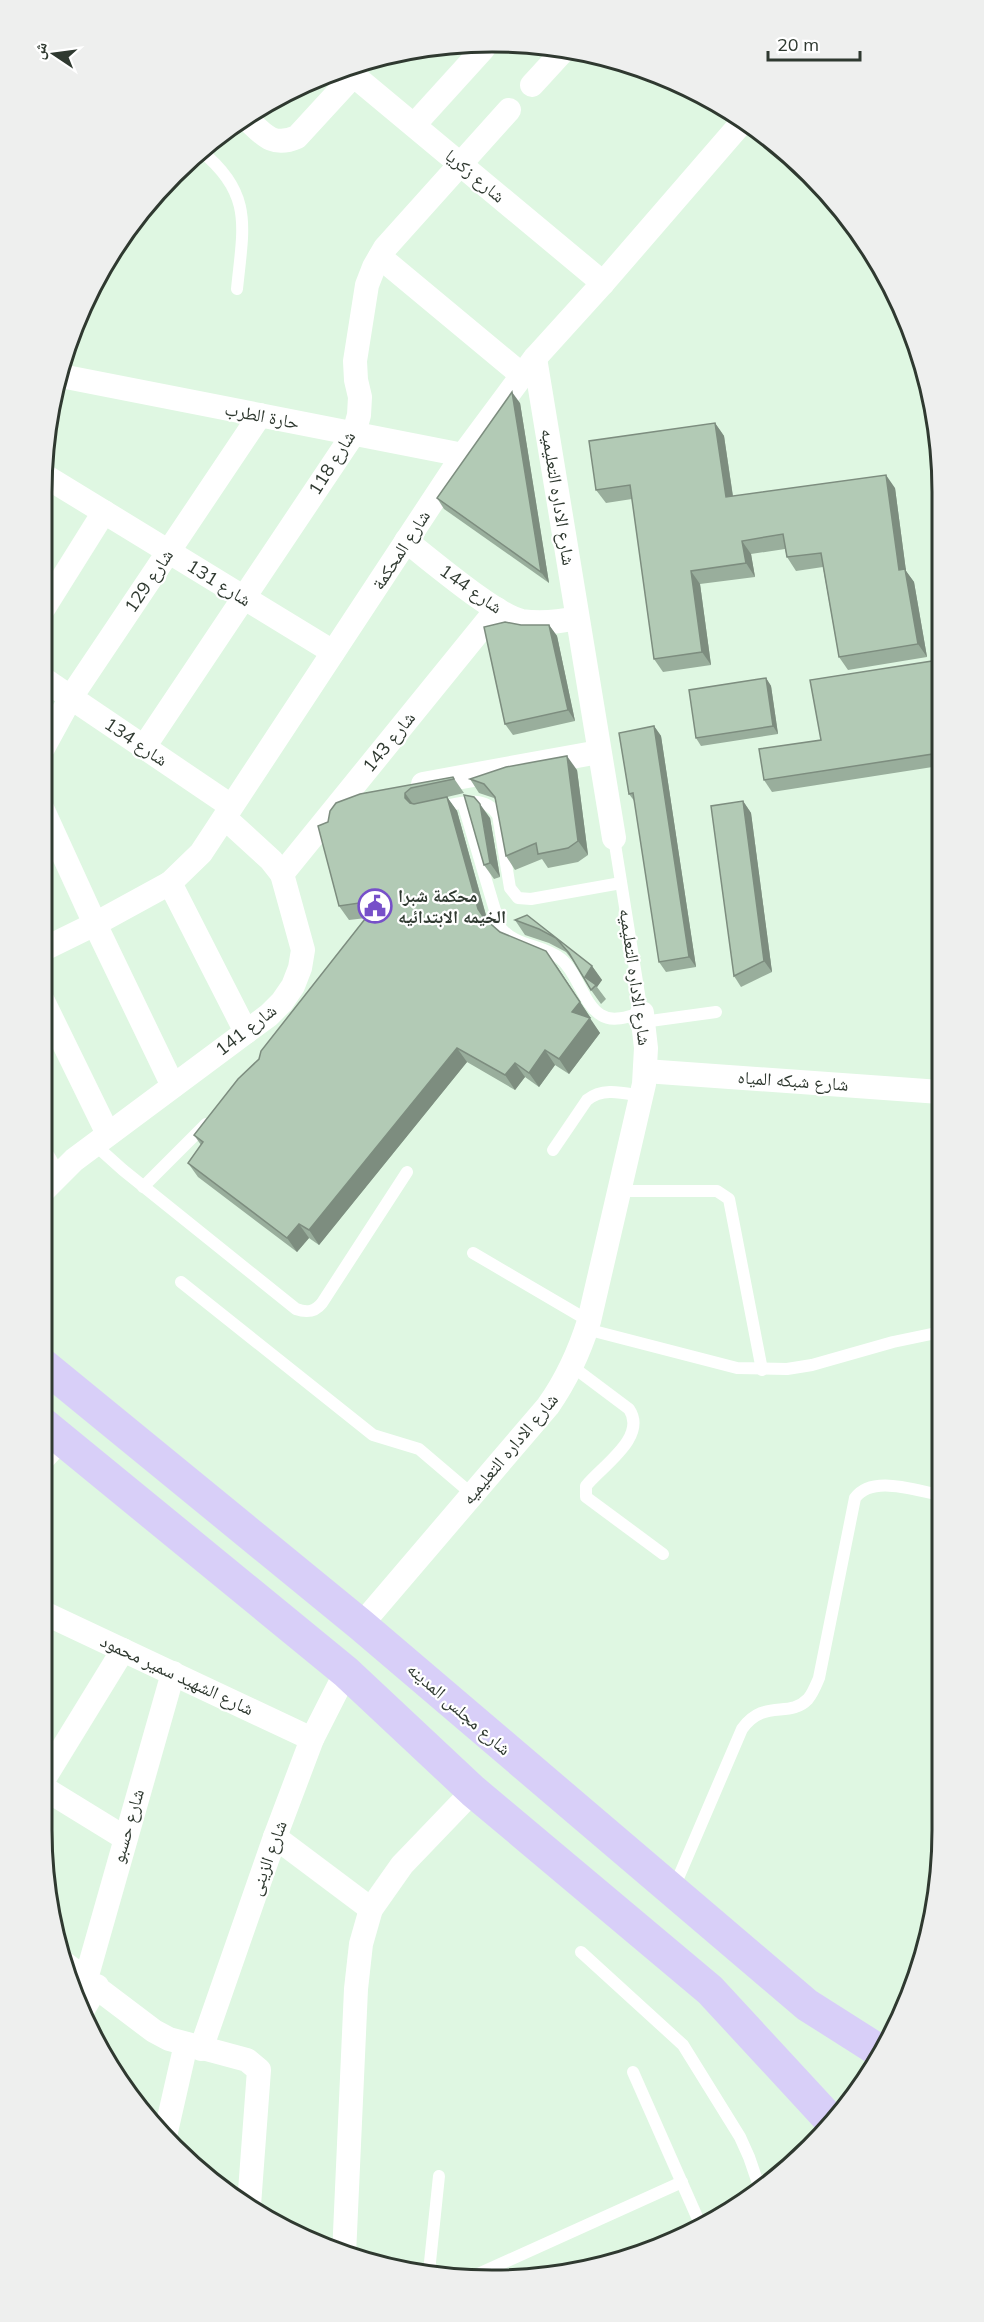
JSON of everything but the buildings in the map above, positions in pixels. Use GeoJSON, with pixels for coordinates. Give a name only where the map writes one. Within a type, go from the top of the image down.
{"type":"FeatureCollection","features":[{"type":"Feature","properties":{"kind":"highway","name":"شارع مجلس المدينه"},"geometry":{"type":"LineString","coordinates":[[52,1372],[361,1625],[807,2005],[874,2048]]}},
{"type":"Feature","properties":{"kind":"highway"},"geometry":{"type":"LineString","coordinates":[[52,1443],[346,1672],[473,1791],[710,1990],[826,2115]]}},
{"type":"Feature","properties":{"kind":"street"},"geometry":{"type":"LineString","coordinates":[[414,125],[480,52]]}},
{"type":"Feature","properties":{"kind":"street"},"geometry":{"type":"LineString","coordinates":[[532,85],[557,57]]}},
{"type":"Feature","properties":{"kind":"street","name":"شارع زكريا"},"geometry":{"type":"LineString","coordinates":[[354,75],[603,283]]}},
{"type":"Feature","properties":{"kind":"street"},"geometry":{"type":"LineString","coordinates":[[253,124],[270,139],[286,142],[297,137],[345,78]]}},
{"type":"Feature","properties":{"kind":"street","name":"شارع 118"},"geometry":{"type":"LineString","coordinates":[[144,747],[354,433],[360,397],[355,361],[367,285],[385,248],[462,165],[509,110]]}},
{"type":"Feature","properties":{"kind":"street","name":"شارع المحكمة"},"geometry":{"type":"LineString","coordinates":[[52,945],[170,883],[201,854],[463,454],[529,367],[737,128]]}},
{"type":"Feature","properties":{"kind":"street"},"geometry":{"type":"LineString","coordinates":[[380,257],[529,367]]}},
{"type":"Feature","properties":{"kind":"street","name":"شارع الاداره التعليميه"},"geometry":{"type":"LineString","coordinates":[[529,367],[577,618],[614,838]]}},
{"type":"Feature","properties":{"kind":"street","name":"حارة الطرب"},"geometry":{"type":"LineString","coordinates":[[67,377],[463,454]]}},
{"type":"Feature","properties":{"kind":"street","name":"شارع 129"},"geometry":{"type":"LineString","coordinates":[[52,732],[71,697],[260,415]]}},
{"type":"Feature","properties":{"kind":"street","name":"شارع 131"},"geometry":{"type":"LineString","coordinates":[[52,481],[333,652]]}},
{"type":"Feature","properties":{"kind":"street"},"geometry":{"type":"LineString","coordinates":[[52,595],[104,512]]}},
{"type":"Feature","properties":{"kind":"street","name":"شارع 144"},"geometry":{"type":"LineString","coordinates":[[406,541],[497,609],[519,620],[548,624],[577,618]]}},
{"type":"Feature","properties":{"kind":"street","name":"شارع 143"},"geometry":{"type":"LineString","coordinates":[[282,874],[497,609]]}},
{"type":"Feature","properties":{"kind":"street","name":"شارع 134"},"geometry":{"type":"LineString","coordinates":[[52,685],[144,747],[228,812]]}},
{"type":"Feature","properties":{"kind":"street"},"geometry":{"type":"LineString","coordinates":[[344,798],[599,752]]}},
{"type":"Feature","properties":{"kind":"street","name":"شارع 141"},"geometry":{"type":"LineString","coordinates":[[52,1181],[101,1139],[246,1032],[282,1002],[293,986],[300,969],[303,950],[282,874],[228,812]]}},
{"type":"Feature","properties":{"kind":"street"},"geometry":{"type":"LineString","coordinates":[[52,830],[173,1086]]}},
{"type":"Feature","properties":{"kind":"street"},"geometry":{"type":"LineString","coordinates":[[170,883],[246,1032]]}},
{"type":"Feature","properties":{"kind":"street","name":"شارع الاداره التعليميه"},"geometry":{"type":"LineString","coordinates":[[361,1625],[548,1406],[565,1383],[573,1366],[588,1325],[641,1096],[645,1071],[642,1018]]}},
{"type":"Feature","properties":{"kind":"street"},"geometry":{"type":"LineString","coordinates":[[52,1023],[101,1139]]}},
{"type":"Feature","properties":{"kind":"street","name":"شارع شبكه المياه"},"geometry":{"type":"LineString","coordinates":[[645,1071],[932,1091]]}},
{"type":"Feature","properties":{"kind":"street","name":"شارع الشهيد سمير محمود"},"geometry":{"type":"LineString","coordinates":[[52,1617],[312,1739]]}},
{"type":"Feature","properties":{"kind":"street"},"geometry":{"type":"LineString","coordinates":[[52,1767],[123,1650]]}},
{"type":"Feature","properties":{"kind":"street","name":"شارع الزينى"},"geometry":{"type":"LineString","coordinates":[[168,2127],[194,2046],[312,1739],[346,1672]]}},
{"type":"Feature","properties":{"kind":"street","name":"شارع حسبو"},"geometry":{"type":"LineString","coordinates":[[86,1998],[125,1838],[172,1673]]}},
{"type":"Feature","properties":{"kind":"street"},"geometry":{"type":"LineString","coordinates":[[52,1791],[125,1838]]}},
{"type":"Feature","properties":{"kind":"street"},"geometry":{"type":"LineString","coordinates":[[345,2244],[356,1989],[361,1944],[371,1909],[402,1865],[473,1791]]}},
{"type":"Feature","properties":{"kind":"street"},"geometry":{"type":"LineString","coordinates":[[275,1837],[371,1909]]}},
{"type":"Feature","properties":{"kind":"street"},"geometry":{"type":"LineString","coordinates":[[76,1972],[154,2031],[169,2039],[247,2060],[259,2070],[250,2196]]}},
{"type":"Feature","properties":{"kind":"lane"},"geometry":{"type":"LineString","coordinates":[[208,157],[230,180],[240,205],[243,226],[237,289]]}},
{"type":"Feature","properties":{"kind":"lane"},"geometry":{"type":"LineString","coordinates":[[423,810],[480,801],[488,804],[498,815],[510,888],[518,898],[531,899],[621,882]]}},
{"type":"Feature","properties":{"kind":"lane"},"geometry":{"type":"LineString","coordinates":[[464,803],[497,920],[505,934],[561,959],[600,1015],[614,1019],[716,1012]]}},
{"type":"Feature","properties":{"kind":"lane","name":"شارع الاداره التعليميه"},"geometry":{"type":"LineString","coordinates":[[614,838],[642,1018]]}},
{"type":"Feature","properties":{"kind":"lane"},"geometry":{"type":"LineString","coordinates":[[553,1150],[587,1100],[594,1095],[608,1092],[641,1096]]}},
{"type":"Feature","properties":{"kind":"lane"},"geometry":{"type":"LineString","coordinates":[[143,1187],[215,1115]]}},
{"type":"Feature","properties":{"kind":"lane"},"geometry":{"type":"LineString","coordinates":[[101,1139],[143,1187],[296,1309],[311,1311],[322,1303],[407,1172]]}},
{"type":"Feature","properties":{"kind":"lane"},"geometry":{"type":"LineString","coordinates":[[619,1191],[717,1191],[729,1199],[762,1370]]}},
{"type":"Feature","properties":{"kind":"lane"},"geometry":{"type":"LineString","coordinates":[[472,1252],[588,1325],[737,1368],[762,1370],[812,1365],[932,1334]]}},
{"type":"Feature","properties":{"kind":"lane"},"geometry":{"type":"LineString","coordinates":[[181,1282],[373,1435],[419,1449],[473,1495]]}},
{"type":"Feature","properties":{"kind":"lane"},"geometry":{"type":"LineString","coordinates":[[573,1366],[629,1409],[634,1416],[633,1433],[629,1441],[586,1486],[586,1497],[663,1554]]}},
{"type":"Feature","properties":{"kind":"lane"},"geometry":{"type":"LineString","coordinates":[[673,1891],[742,1729],[754,1716],[765,1710],[790,1709],[801,1705],[814,1690],[819,1678],[855,1498],[866,1487],[881,1484],[932,1494]]}},
{"type":"Feature","properties":{"kind":"lane"},"geometry":{"type":"LineString","coordinates":[[581,1952],[683,2045],[740,2137],[750,2157],[757,2181]]}},
{"type":"Feature","properties":{"kind":"lane"},"geometry":{"type":"LineString","coordinates":[[633,2072],[698,2218]]}},
{"type":"Feature","properties":{"kind":"lane"},"geometry":{"type":"LineString","coordinates":[[430,2265],[439,2176]]}},
{"type":"Feature","properties":{"kind":"lane"},"geometry":{"type":"LineString","coordinates":[[487,2270],[682,2182]]}},
{"type":"Feature","properties":{"kind":"place","name":"محكمة شبرا الخيمه الابتدائيه"},"geometry":{"type":"Point","coordinates":[375,906]}}]}
